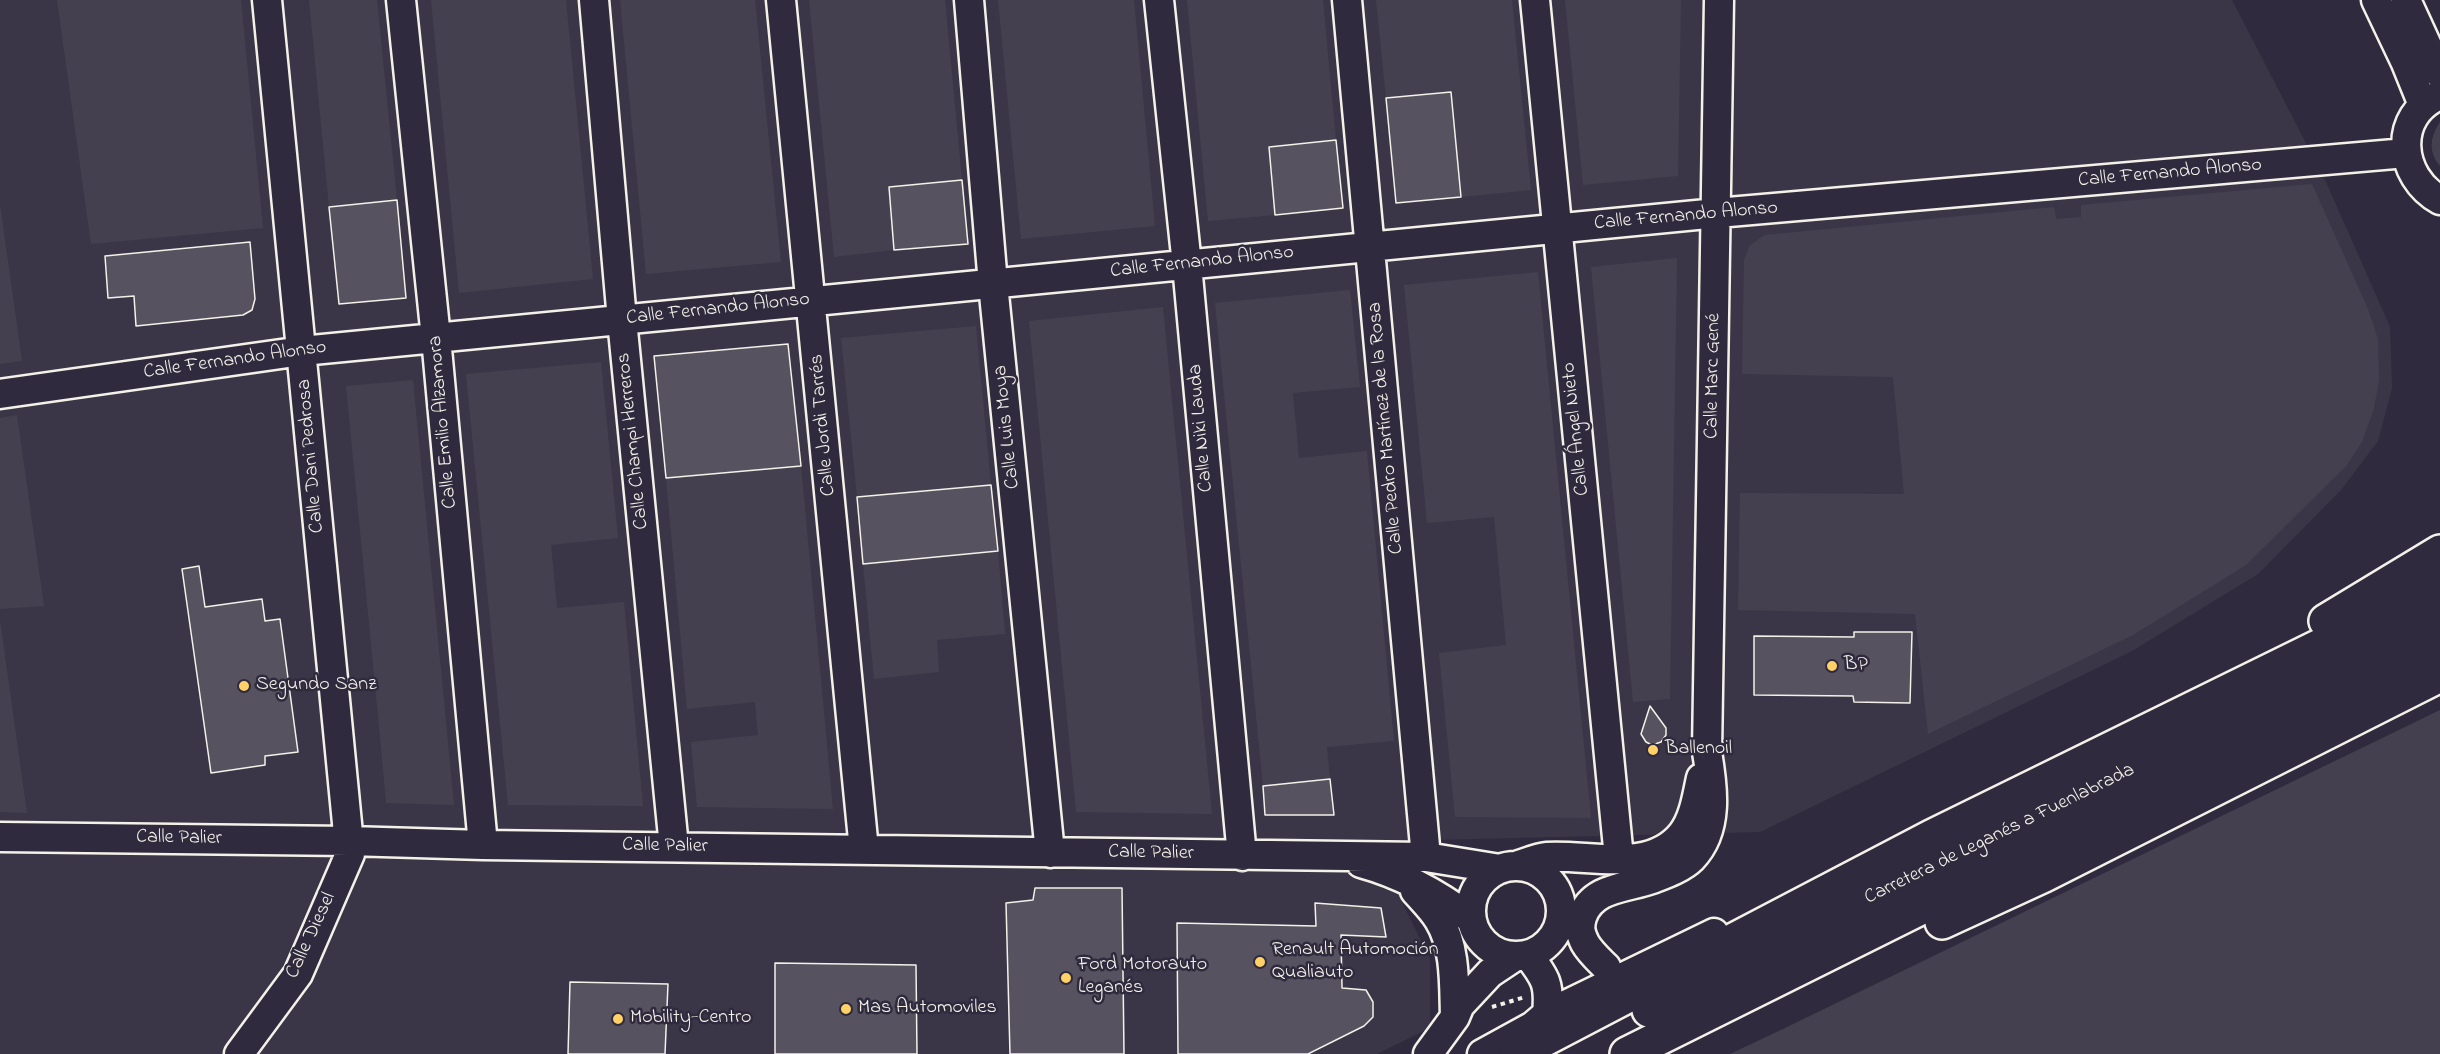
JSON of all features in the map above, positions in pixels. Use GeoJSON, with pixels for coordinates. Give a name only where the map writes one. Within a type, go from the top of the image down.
{"type":"FeatureCollection","features":[{"type":"Feature","properties":{"kind":"highway"},"geometry":{"type":"LineString","coordinates":[[2153,727],[2440,552]]}},
{"type":"Feature","properties":{"kind":"highway"},"geometry":{"type":"LineString","coordinates":[[1516,1054],[1930,837],[2440,587]]}},
{"type":"Feature","properties":{"kind":"highway","name":"Carretera de Leganés a Fuenlabrada"},"geometry":{"type":"LineString","coordinates":[[1560,1054],[2440,616]]}},
{"type":"Feature","properties":{"kind":"highway","name":"Carretera de Leganés a Fuenlabrada"},"geometry":{"type":"LineString","coordinates":[[1627,1054],[2440,649]]}},
{"type":"Feature","properties":{"kind":"highway"},"geometry":{"type":"LineString","coordinates":[[1678,1054],[1960,913],[2042,876],[2440,675]]}},
{"type":"Feature","properties":{"kind":"highway"},"geometry":{"type":"LineString","coordinates":[[2042,876],[2118,850],[2440,690]]}},
{"type":"Feature","properties":{"kind":"street","name":"Calle Dani Pedrosa"},"geometry":{"type":"LineString","coordinates":[[267,0],[349,841]]}},
{"type":"Feature","properties":{"kind":"street","name":"Calle Emilio Alzamora"},"geometry":{"type":"LineString","coordinates":[[401,0],[436,338],[483,845]]}},
{"type":"Feature","properties":{"kind":"street","name":"Calle Champi Herreros"},"geometry":{"type":"LineString","coordinates":[[594,0],[622,320],[674,847]]}},
{"type":"Feature","properties":{"kind":"street","name":"Calle Jordi Tarrés"},"geometry":{"type":"LineString","coordinates":[[781,0],[864,850]]}},
{"type":"Feature","properties":{"kind":"street","name":"Calle Luis Moya"},"geometry":{"type":"LineString","coordinates":[[969,0],[993,284],[1050,853]]}},
{"type":"Feature","properties":{"kind":"street","name":"Calle Niki Lauda"},"geometry":{"type":"LineString","coordinates":[[1159,0],[1187,265],[1242,856]]}},
{"type":"Feature","properties":{"kind":"street","name":"Calle Pedro Martínez de la Rosa"},"geometry":{"type":"LineString","coordinates":[[1347,0],[1426,857]]}},
{"type":"Feature","properties":{"kind":"street","name":"Calle Ángel Nieto"},"geometry":{"type":"LineString","coordinates":[[1535,0],[1619,858]]}},
{"type":"Feature","properties":{"kind":"street","name":"Calle Marc Gené"},"geometry":{"type":"LineString","coordinates":[[1707,753],[1719,0]]}},
{"type":"Feature","properties":{"kind":"street"},"geometry":{"type":"LineString","coordinates":[[2376,0],[2406,63],[2432,100],[2409,128],[2406,153],[2411,172],[2422,188],[2440,200]]}},
{"type":"Feature","properties":{"kind":"street"},"geometry":{"type":"LineString","coordinates":[[2406,0],[2440,74]]}},
{"type":"Feature","properties":{"kind":"street","name":"Calle Fernando Alonso"},"geometry":{"type":"LineString","coordinates":[[0,394],[302,351],[1717,213],[2406,153]]}},
{"type":"Feature","properties":{"kind":"street"},"geometry":{"type":"LineString","coordinates":[[1606,968],[1586,943],[1579,927],[1585,909],[1594,898],[1611,890],[1650,880],[1673,870],[1692,858],[1704,841],[1712,817],[1712,779],[1707,753]]}},
{"type":"Feature","properties":{"kind":"street","name":"Calle Palier"},"geometry":{"type":"LineString","coordinates":[[0,837],[1426,857],[1508,867],[1545,857],[1648,856],[1665,848],[1683,834],[1694,809],[1707,753]]}},
{"type":"Feature","properties":{"kind":"street"},"geometry":{"type":"LineString","coordinates":[[1428,1054],[1458,1010],[1490,973],[1521,956],[1541,950],[1552,940],[1560,920],[1581,883],[1611,871],[1645,867],[1668,858],[1691,838],[1712,797]]}},
{"type":"Feature","properties":{"kind":"street"},"geometry":{"type":"LineString","coordinates":[[1482,1054],[1533,1026],[1547,1014],[1861,859],[1930,837]]}},
{"type":"Feature","properties":{"kind":"street","name":"Calle Diesel"},"geometry":{"type":"LineString","coordinates":[[239,1054],[298,974],[350,854],[349,841]]}},
{"type":"Feature","properties":{"kind":"street","name":"Calle Palier"},"geometry":{"type":"LineString","coordinates":[[1329,856],[1381,868],[1406,880],[1437,896],[1473,926]]}},
{"type":"Feature","properties":{"kind":"street"},"geometry":{"type":"LineString","coordinates":[[1458,1010],[1473,926],[1471,903],[1477,888],[1486,876],[1508,867],[1531,868],[1544,875],[1557,892],[1560,920],[1575,950],[1586,960],[1606,968],[1636,970]]}},
{"type":"Feature","properties":{"kind":"street"},"geometry":{"type":"LineString","coordinates":[[1406,880],[1440,921],[1453,964],[1458,1010]]}},
{"type":"Feature","properties":{"kind":"street"},"geometry":{"type":"LineString","coordinates":[[1473,926],[1486,946],[1499,954],[1521,956],[1541,973],[1550,992],[1547,1014]]}},
{"type":"Feature","properties":{"kind":"shaded area"},"geometry":{"type":"Polygon","coordinates":[[[0,0],[2232,0],[2326,182],[2390,327],[2392,388],[2378,441],[2341,490],[2258,574],[2132,651],[1760,832],[1393,841],[1400,898],[1430,959],[1430,1028],[1377,1054],[0,1054],[0,0]]]}},
{"type":"Feature","properties":{"kind":"shaded area"},"geometry":{"type":"Polygon","coordinates":[[[57,0],[241,0],[263,228],[91,244],[57,0]]]}},
{"type":"Feature","properties":{"kind":"shaded area"},"geometry":{"type":"Polygon","coordinates":[[[309,0],[377,0],[397,200],[329,207],[309,0]]]}},
{"type":"Feature","properties":{"kind":"shaded area"},"geometry":{"type":"Polygon","coordinates":[[[431,0],[566,0],[593,279],[459,293],[431,0]]]}},
{"type":"Feature","properties":{"kind":"shaded area"},"geometry":{"type":"Polygon","coordinates":[[[620,0],[755,0],[781,262],[646,274],[620,0]]]}},
{"type":"Feature","properties":{"kind":"shaded area"},"geometry":{"type":"Polygon","coordinates":[[[809,0],[945,0],[962,180],[889,187],[894,250],[834,257],[809,0]]]}},
{"type":"Feature","properties":{"kind":"shaded area"},"geometry":{"type":"Polygon","coordinates":[[[998,0],[1134,0],[1155,226],[1021,239],[998,0]]]}},
{"type":"Feature","properties":{"kind":"shaded area"},"geometry":{"type":"Polygon","coordinates":[[[1187,0],[1323,0],[1336,140],[1269,147],[1275,215],[1208,221],[1187,0]]]}},
{"type":"Feature","properties":{"kind":"shaded area"},"geometry":{"type":"Polygon","coordinates":[[[1376,0],[1512,0],[1531,190],[1461,197],[1451,92],[1386,98],[1376,0]]]}},
{"type":"Feature","properties":{"kind":"shaded area"},"geometry":{"type":"Polygon","coordinates":[[[1565,0],[1681,0],[1678,176],[1583,185],[1565,0]]]}},
{"type":"Feature","properties":{"kind":"shaded area"},"geometry":{"type":"Polygon","coordinates":[[[2440,122],[2440,166],[2432,150],[2432,139],[2440,122]]]}},
{"type":"Feature","properties":{"kind":"shaded area"},"geometry":{"type":"Polygon","coordinates":[[[2312,184],[2368,309],[2378,339],[2379,380],[2374,408],[2362,442],[2347,465],[2246,565],[2133,635],[1928,734],[1915,614],[1738,610],[1740,493],[1904,494],[1893,377],[1742,374],[1744,260],[1750,245],[1765,235],[2054,207],[2056,219],[2081,217],[2081,205],[2312,184]]]}},
{"type":"Feature","properties":{"kind":"shaded area"},"geometry":{"type":"Polygon","coordinates":[[[0,204],[22,361],[0,364],[0,204]]]}},
{"type":"Feature","properties":{"kind":"shaded area"},"geometry":{"type":"Polygon","coordinates":[[[1677,258],[1670,699],[1633,702],[1591,267],[1677,258]]]}},
{"type":"Feature","properties":{"kind":"shaded area"},"geometry":{"type":"Polygon","coordinates":[[[1538,272],[1591,818],[1455,817],[1439,653],[1506,645],[1494,517],[1427,523],[1404,285],[1538,272]]]}},
{"type":"Feature","properties":{"kind":"shaded area"},"geometry":{"type":"Polygon","coordinates":[[[1350,290],[1360,387],[1293,393],[1299,458],[1367,451],[1394,741],[1327,747],[1330,779],[1263,786],[1215,303],[1350,290]]]}},
{"type":"Feature","properties":{"kind":"shaded area"},"geometry":{"type":"Polygon","coordinates":[[[1163,307],[1212,814],[1076,812],[1029,321],[1163,307]]]}},
{"type":"Feature","properties":{"kind":"shaded area"},"geometry":{"type":"Polygon","coordinates":[[[976,326],[991,485],[857,497],[841,338],[976,326]]]}},
{"type":"Feature","properties":{"kind":"shaded area"},"geometry":{"type":"Polygon","coordinates":[[[601,362],[618,538],[551,545],[557,608],[624,602],[643,806],[508,805],[466,374],[601,362]]]}},
{"type":"Feature","properties":{"kind":"shaded area"},"geometry":{"type":"Polygon","coordinates":[[[413,380],[454,805],[386,803],[346,386],[413,380]]]}},
{"type":"Feature","properties":{"kind":"shaded area"},"geometry":{"type":"Polygon","coordinates":[[[17,415],[44,606],[0,609],[0,418],[17,415]]]}},
{"type":"Feature","properties":{"kind":"shaded area"},"geometry":{"type":"Polygon","coordinates":[[[801,466],[833,809],[697,807],[691,742],[758,735],[755,702],[687,709],[666,478],[801,466]]]}},
{"type":"Feature","properties":{"kind":"shaded area"},"geometry":{"type":"Polygon","coordinates":[[[998,551],[1005,634],[937,640],[939,672],[874,679],[863,564],[998,551]]]}},
{"type":"Feature","properties":{"kind":"shaded area"},"geometry":{"type":"Polygon","coordinates":[[[0,620],[27,813],[0,812],[0,620]]]}},
{"type":"Feature","properties":{"kind":"shaded area"},"geometry":{"type":"Polygon","coordinates":[[[2440,710],[2440,1054],[1730,1054],[1783,1029],[2440,710]]]}},
{"type":"Feature","properties":{"kind":"building"},"geometry":{"type":"Polygon","coordinates":[[[1451,92],[1461,197],[1396,203],[1386,98],[1451,92]]]}},
{"type":"Feature","properties":{"kind":"building"},"geometry":{"type":"Polygon","coordinates":[[[1336,140],[1343,208],[1275,215],[1269,147],[1336,140]]]}},
{"type":"Feature","properties":{"kind":"building"},"geometry":{"type":"Polygon","coordinates":[[[962,180],[968,244],[894,250],[889,187],[962,180]]]}},
{"type":"Feature","properties":{"kind":"building"},"geometry":{"type":"Polygon","coordinates":[[[397,200],[406,298],[339,304],[329,207],[397,200]]]}},
{"type":"Feature","properties":{"kind":"building"},"geometry":{"type":"Polygon","coordinates":[[[250,242],[255,299],[252,310],[243,315],[136,326],[134,296],[108,298],[105,256],[250,242]]]}},
{"type":"Feature","properties":{"kind":"building"},"geometry":{"type":"Polygon","coordinates":[[[788,344],[801,466],[666,478],[654,356],[788,344]]]}},
{"type":"Feature","properties":{"kind":"building"},"geometry":{"type":"Polygon","coordinates":[[[991,485],[998,551],[863,564],[857,497],[991,485]]]}},
{"type":"Feature","properties":{"kind":"building","name":"Segundo Sanz"},"geometry":{"type":"Polygon","coordinates":[[[199,566],[205,607],[262,599],[265,621],[280,619],[298,752],[265,756],[265,765],[211,773],[182,569],[199,566]]]}},
{"type":"Feature","properties":{"kind":"building","name":"BP"},"geometry":{"type":"Polygon","coordinates":[[[1854,632],[1912,632],[1910,703],[1854,702],[1853,696],[1754,695],[1754,636],[1854,637],[1854,632]]]}},
{"type":"Feature","properties":{"kind":"building"},"geometry":{"type":"Polygon","coordinates":[[[1650,706],[1666,728],[1666,735],[1661,742],[1652,745],[1646,742],[1641,734],[1650,706]]]}},
{"type":"Feature","properties":{"kind":"building"},"geometry":{"type":"Polygon","coordinates":[[[1330,779],[1334,815],[1265,815],[1263,786],[1330,779]]]}},
{"type":"Feature","properties":{"kind":"building","name":"Ford Motorauto Leganés"},"geometry":{"type":"Polygon","coordinates":[[[1035,888],[1122,888],[1124,1054],[1010,1054],[1006,903],[1033,900],[1035,888]]]}},
{"type":"Feature","properties":{"kind":"building","name":"Renault Automoción Qualiauto"},"geometry":{"type":"Polygon","coordinates":[[[1315,903],[1381,908],[1386,937],[1341,935],[1342,988],[1366,990],[1373,1002],[1373,1017],[1364,1026],[1308,1054],[1178,1054],[1177,923],[1316,926],[1315,903]]]}},
{"type":"Feature","properties":{"kind":"building","name":"Mas Automoviles"},"geometry":{"type":"Polygon","coordinates":[[[775,963],[916,965],[917,1054],[775,1054],[775,963]]]}},
{"type":"Feature","properties":{"kind":"building","name":"Mobility-Centro"},"geometry":{"type":"Polygon","coordinates":[[[570,982],[668,984],[665,1054],[568,1054],[570,982]]]}},
{"type":"Feature","properties":{"kind":"place","name":"BP"},"geometry":{"type":"Point","coordinates":[1832,666]}},
{"type":"Feature","properties":{"kind":"place","name":"Segundo Sanz"},"geometry":{"type":"Point","coordinates":[244,686]}},
{"type":"Feature","properties":{"kind":"place","name":"Ballenoil"},"geometry":{"type":"Point","coordinates":[1653,750]}},
{"type":"Feature","properties":{"kind":"place","name":"Renault Automoción Qualiauto"},"geometry":{"type":"Point","coordinates":[1260,962]}},
{"type":"Feature","properties":{"kind":"place","name":"Ford Motorauto Leganés"},"geometry":{"type":"Point","coordinates":[1066,978]}},
{"type":"Feature","properties":{"kind":"place","name":"Mas Automoviles"},"geometry":{"type":"Point","coordinates":[846,1009]}},
{"type":"Feature","properties":{"kind":"place","name":"Mobility-Centro"},"geometry":{"type":"Point","coordinates":[618,1019]}}]}
